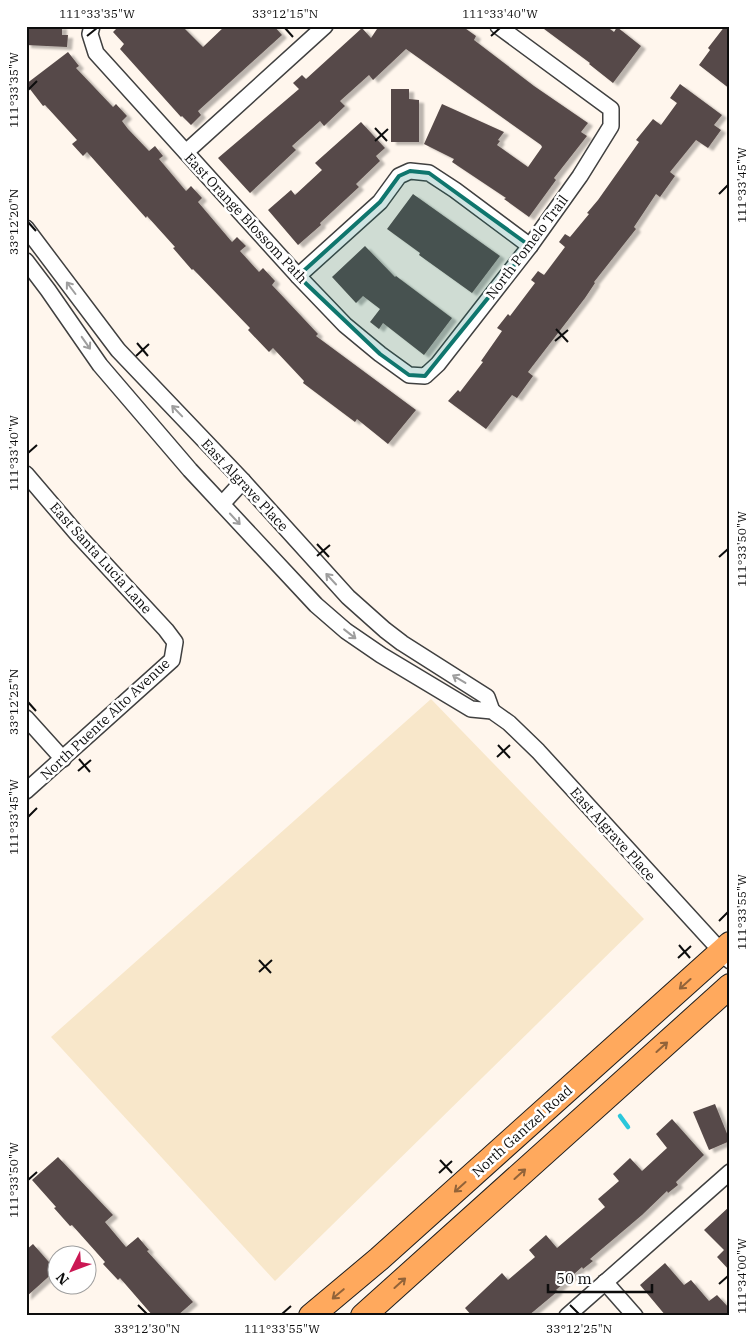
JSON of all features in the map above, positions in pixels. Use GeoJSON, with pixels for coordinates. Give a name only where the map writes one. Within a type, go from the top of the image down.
{"type":"FeatureCollection","features":[{"type":"Feature","properties":{"kind":"main road","name":"North Gantzel Road"},"geometry":{"type":"LineString","coordinates":[[311,1316],[379,1259],[727,952]]}},
{"type":"Feature","properties":{"kind":"main road"},"geometry":{"type":"LineString","coordinates":[[363,1316],[730,986]]}},
{"type":"Feature","properties":{"kind":"street"},"geometry":{"type":"LineString","coordinates":[[186,152],[325,26]]}},
{"type":"Feature","properties":{"kind":"street","name":"North Pomelo Trail"},"geometry":{"type":"LineString","coordinates":[[425,376],[438,364],[530,246],[580,176],[611,126],[611,109],[498,26]]}},
{"type":"Feature","properties":{"kind":"street","name":"East Orange Blossom Path"},"geometry":{"type":"LineString","coordinates":[[91,30],[96,53],[298,276],[345,325],[409,375],[425,376]]}},
{"type":"Feature","properties":{"kind":"street"},"geometry":{"type":"LineString","coordinates":[[298,276],[380,202],[399,176],[410,171],[429,173],[530,246]]}},
{"type":"Feature","properties":{"kind":"street","name":"East Algrave Place"},"geometry":{"type":"LineString","coordinates":[[26,228],[118,350],[244,481],[330,579],[385,630],[411,649],[487,696],[492,711]]}},
{"type":"Feature","properties":{"kind":"street","name":"East Algrave Place"},"geometry":{"type":"LineString","coordinates":[[26,261],[100,365],[222,504],[299,588],[346,631],[381,656],[471,709],[492,711],[509,723],[727,952]]}},
{"type":"Feature","properties":{"kind":"street","name":"East Santa Lucia Lane"},"geometry":{"type":"LineString","coordinates":[[26,474],[78,535],[175,642]]}},
{"type":"Feature","properties":{"kind":"street"},"geometry":{"type":"LineString","coordinates":[[222,504],[244,481]]}},
{"type":"Feature","properties":{"kind":"street","name":"North Puente Alto Avenue"},"geometry":{"type":"LineString","coordinates":[[26,791],[172,660],[175,642]]}},
{"type":"Feature","properties":{"kind":"street"},"geometry":{"type":"LineString","coordinates":[[26,718],[63,759]]}},
{"type":"Feature","properties":{"kind":"street"},"geometry":{"type":"LineString","coordinates":[[567,1316],[730,1172]]}},
{"type":"Feature","properties":{"kind":"street"},"geometry":{"type":"LineString","coordinates":[[605,1282],[635,1316]]}},
{"type":"Feature","properties":{"kind":"highlighted area"},"geometry":{"type":"Polygon","coordinates":[[[410,171],[429,173],[530,246],[425,376],[409,375],[380,354],[298,276],[380,202],[399,176],[410,171]]]}},
{"type":"Feature","properties":{"kind":"shaded area"},"geometry":{"type":"Polygon","coordinates":[[[431,699],[644,919],[275,1281],[51,1037],[431,699]]]}},
{"type":"Feature","properties":{"kind":"building"},"geometry":{"type":"Polygon","coordinates":[[[26,26],[62,26],[62,35],[68,35],[67,47],[26,45],[26,26]]]}},
{"type":"Feature","properties":{"kind":"building"},"geometry":{"type":"Polygon","coordinates":[[[119,26],[182,26],[203,47],[225,26],[274,26],[282,35],[198,111],[201,115],[191,125],[181,117],[120,49],[124,44],[113,32],[119,26]]]}},
{"type":"Feature","properties":{"kind":"building"},"geometry":{"type":"Polygon","coordinates":[[[379,26],[462,26],[476,36],[474,40],[534,86],[588,123],[581,132],[587,136],[554,178],[556,180],[529,217],[504,199],[506,198],[452,162],[454,159],[424,144],[442,104],[504,132],[497,145],[528,167],[542,147],[541,145],[406,49],[373,80],[369,75],[340,101],[345,106],[324,126],[320,121],[292,146],[296,150],[250,193],[218,158],[299,89],[293,83],[302,75],[306,79],[362,28],[371,38],[379,26]]]}},
{"type":"Feature","properties":{"kind":"building"},"geometry":{"type":"Polygon","coordinates":[[[540,26],[606,26],[614,32],[617,27],[641,46],[613,83],[590,63],[540,26]]]}},
{"type":"Feature","properties":{"kind":"building"},"geometry":{"type":"Polygon","coordinates":[[[725,26],[730,26],[730,89],[699,65],[710,50],[708,48],[725,26]]]}},
{"type":"Feature","properties":{"kind":"building"},"geometry":{"type":"Polygon","coordinates":[[[68,52],[79,66],[76,68],[113,107],[116,104],[127,116],[122,121],[128,129],[149,151],[155,146],[163,156],[159,159],[186,191],[191,186],[202,198],[198,202],[232,242],[237,237],[246,246],[240,251],[259,272],[263,268],[275,281],[272,285],[318,334],[316,336],[416,410],[388,444],[357,419],[355,422],[303,383],[304,381],[273,348],[269,352],[248,330],[250,328],[192,270],[173,248],[175,247],[147,216],[146,218],[87,152],[83,156],[72,144],[77,140],[45,105],[43,106],[26,84],[68,52]]]}},
{"type":"Feature","properties":{"kind":"building"},"geometry":{"type":"Polygon","coordinates":[[[680,84],[722,115],[714,125],[721,130],[708,148],[696,140],[670,172],[675,176],[660,197],[656,194],[634,227],[636,229],[594,282],[585,298],[528,372],[533,376],[517,398],[512,395],[486,429],[448,401],[458,390],[460,392],[483,362],[481,361],[502,331],[497,328],[508,314],[510,316],[535,283],[531,280],[538,271],[544,275],[565,247],[559,242],[565,234],[570,237],[589,214],[587,213],[639,142],[636,140],[653,119],[661,125],[677,103],[670,98],[680,84]]]}},
{"type":"Feature","properties":{"kind":"building"},"geometry":{"type":"Polygon","coordinates":[[[391,89],[409,89],[409,99],[419,100],[419,142],[391,142],[391,89]]]}},
{"type":"Feature","properties":{"kind":"building"},"geometry":{"type":"Polygon","coordinates":[[[361,122],[385,148],[376,156],[380,161],[356,184],[359,187],[298,245],[268,210],[291,190],[295,195],[322,170],[315,163],[361,122]]]}},
{"type":"Feature","properties":{"kind":"building"},"geometry":{"type":"Polygon","coordinates":[[[413,194],[500,256],[472,293],[419,255],[420,253],[387,229],[413,194]]]}},
{"type":"Feature","properties":{"kind":"building"},"geometry":{"type":"Polygon","coordinates":[[[365,246],[395,277],[452,318],[424,355],[383,323],[379,329],[370,322],[380,309],[363,296],[356,303],[332,277],[365,246]]]}},
{"type":"Feature","properties":{"kind":"building"},"geometry":{"type":"Polygon","coordinates":[[[715,1104],[730,1141],[709,1150],[693,1112],[715,1104]]]}},
{"type":"Feature","properties":{"kind":"building"},"geometry":{"type":"Polygon","coordinates":[[[672,1119],[704,1155],[676,1182],[678,1185],[668,1193],[667,1191],[590,1259],[593,1261],[583,1269],[582,1267],[556,1290],[558,1291],[528,1316],[472,1316],[465,1308],[502,1273],[508,1280],[535,1257],[529,1250],[546,1235],[557,1248],[605,1207],[598,1199],[619,1181],[613,1174],[630,1158],[642,1171],[667,1148],[656,1134],[672,1119]]]}},
{"type":"Feature","properties":{"kind":"building"},"geometry":{"type":"Polygon","coordinates":[[[58,1157],[113,1215],[105,1222],[126,1247],[138,1237],[149,1250],[147,1251],[193,1302],[177,1316],[153,1316],[120,1278],[118,1280],[103,1264],[105,1262],[98,1254],[98,1244],[89,1244],[72,1225],[70,1226],[32,1180],[58,1157]]]}},
{"type":"Feature","properties":{"kind":"building"},"geometry":{"type":"Polygon","coordinates":[[[730,1206],[730,1271],[717,1257],[724,1250],[704,1230],[730,1206]]]}},
{"type":"Feature","properties":{"kind":"building"},"geometry":{"type":"Polygon","coordinates":[[[33,1244],[48,1261],[48,1277],[26,1297],[26,1250],[33,1244]]]}},
{"type":"Feature","properties":{"kind":"building"},"geometry":{"type":"Polygon","coordinates":[[[665,1263],[684,1285],[691,1280],[709,1301],[717,1295],[730,1309],[730,1316],[666,1316],[640,1285],[665,1263]]]}},
{"type":"Feature","properties":{"kind":"waterway"},"geometry":{"type":"LineString","coordinates":[[620,1116],[628,1127]]}}]}
